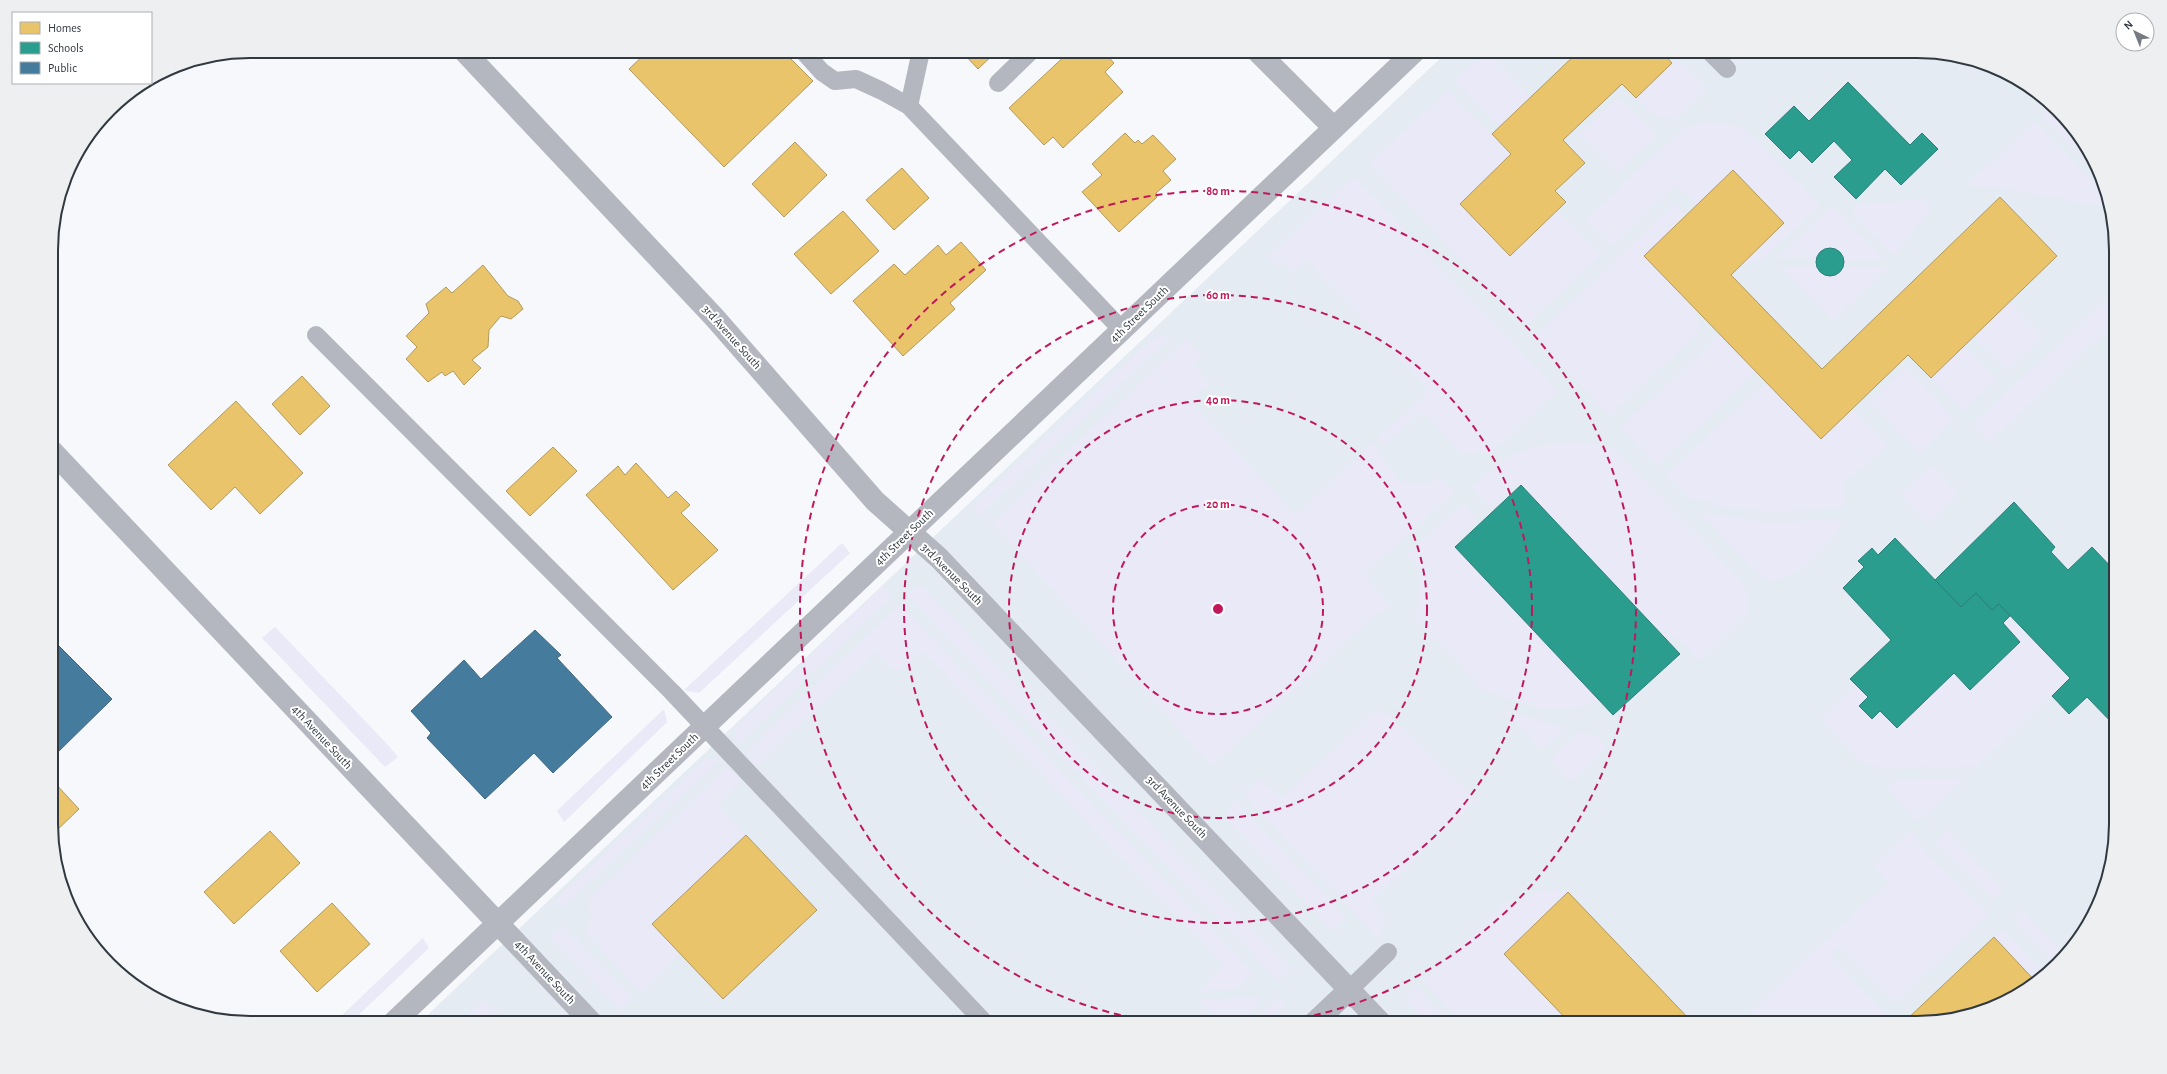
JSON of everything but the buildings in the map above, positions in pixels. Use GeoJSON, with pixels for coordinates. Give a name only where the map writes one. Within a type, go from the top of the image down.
{"type":"FeatureCollection","features":[{"type":"Feature","properties":{"kind":"street","name":"3rd Avenue South"},"geometry":{"type":"LineString","coordinates":[[471,58],[714,317],[875,501],[944,564],[1373,1016]]}},
{"type":"Feature","properties":{"kind":"street"},"geometry":{"type":"LineString","coordinates":[[1264,58],[1334,128]]}},
{"type":"Feature","properties":{"kind":"street","name":"4th Street South"},"geometry":{"type":"LineString","coordinates":[[400,1016],[1408,58]]}},
{"type":"Feature","properties":{"kind":"street","name":"4th Avenue South"},"geometry":{"type":"LineString","coordinates":[[58,457],[585,1016]]}},
{"type":"Feature","properties":{"kind":"street"},"geometry":{"type":"LineString","coordinates":[[1321,1016],[1349,990]]}},
{"type":"Feature","properties":{"kind":"lane"},"geometry":{"type":"LineString","coordinates":[[809,58],[822,72],[835,81],[856,79],[909,106],[1122,330]]}},
{"type":"Feature","properties":{"kind":"lane"},"geometry":{"type":"LineString","coordinates":[[909,106],[919,58]]}},
{"type":"Feature","properties":{"kind":"lane"},"geometry":{"type":"LineString","coordinates":[[998,83],[1024,58]]}},
{"type":"Feature","properties":{"kind":"lane"},"geometry":{"type":"LineString","coordinates":[[1716,58],[1727,69]]}},
{"type":"Feature","properties":{"kind":"lane"},"geometry":{"type":"LineString","coordinates":[[316,335],[705,727],[978,1016]]}},
{"type":"Feature","properties":{"kind":"lane"},"geometry":{"type":"LineString","coordinates":[[1349,990],[1388,952]]}},
{"type":"Feature","properties":{"kind":"shaded area"},"geometry":{"type":"Polygon","coordinates":[[[1441,58],[1930,58],[1955,62],[1979,68],[2024,90],[2053,114],[2061,123],[2077,143],[2089,165],[2099,188],[2109,237],[2109,837],[2099,886],[2077,931],[2053,960],[2044,968],[2024,984],[2002,996],[1979,1006],[1930,1016],[426,1016],[1441,58]]]}},
{"type":"Feature","properties":{"kind":"shaded area"},"geometry":{"type":"Polygon","coordinates":[[[1480,58],[1494,58],[1531,98],[1500,127],[1455,81],[1480,58]]]}},
{"type":"Feature","properties":{"kind":"shaded area"},"geometry":{"type":"Polygon","coordinates":[[[1678,59],[1707,90],[1674,119],[1658,118],[1636,98],[1678,59]]]}},
{"type":"Feature","properties":{"kind":"shaded area"},"geometry":{"type":"Polygon","coordinates":[[[1447,91],[1511,154],[1460,204],[1510,256],[1557,211],[1601,255],[1525,326],[1369,164],[1447,91]]]}},
{"type":"Feature","properties":{"kind":"shaded area"},"geometry":{"type":"Polygon","coordinates":[[[1618,97],[1657,136],[1617,172],[1579,134],[1618,97]]]}},
{"type":"Feature","properties":{"kind":"shaded area"},"geometry":{"type":"Polygon","coordinates":[[[2047,109],[2053,114],[2077,143],[2091,169],[2041,115],[2047,109]]]}},
{"type":"Feature","properties":{"kind":"shaded area"},"geometry":{"type":"Polygon","coordinates":[[[1711,122],[1741,127],[1752,136],[1820,205],[1761,261],[1742,264],[1784,223],[1733,170],[1697,205],[1677,185],[1612,246],[1586,220],[1677,133],[1686,127],[1711,122]]]}},
{"type":"Feature","properties":{"kind":"shaded area"},"geometry":{"type":"Polygon","coordinates":[[[2035,122],[2099,189],[2104,207],[1986,185],[1964,186],[2035,122]]]}},
{"type":"Feature","properties":{"kind":"shaded area"},"geometry":{"type":"Polygon","coordinates":[[[1354,176],[1558,391],[1490,454],[1461,453],[1422,411],[1384,446],[1377,439],[1429,390],[1307,260],[1293,273],[1282,263],[1276,267],[1267,257],[1354,176]]]}},
{"type":"Feature","properties":{"kind":"shaded area"},"geometry":{"type":"Polygon","coordinates":[[[1925,198],[1932,207],[1897,253],[1894,254],[1887,250],[1853,215],[1856,205],[1925,198]]]}},
{"type":"Feature","properties":{"kind":"shaded area"},"geometry":{"type":"Polygon","coordinates":[[[1674,204],[1686,215],[1644,256],[1696,310],[1699,332],[1609,416],[1535,336],[1674,204]]]}},
{"type":"Feature","properties":{"kind":"shaded area"},"geometry":{"type":"Polygon","coordinates":[[[1832,206],[1885,260],[1843,261],[1838,250],[1835,248],[1825,248],[1816,258],[1776,258],[1832,206]]]}},
{"type":"Feature","properties":{"kind":"shaded area"},"geometry":{"type":"Polygon","coordinates":[[[1816,266],[1821,273],[1825,275],[1832,275],[1842,268],[1889,268],[1833,321],[1780,267],[1816,266]]]}},
{"type":"Feature","properties":{"kind":"shaded area"},"geometry":{"type":"Polygon","coordinates":[[[2109,297],[2109,329],[1989,442],[1972,425],[2109,297]]]}},
{"type":"Feature","properties":{"kind":"shaded area"},"geometry":{"type":"Polygon","coordinates":[[[2010,301],[2043,337],[2007,371],[1974,336],[2010,301]]]}},
{"type":"Feature","properties":{"kind":"shaded area"},"geometry":{"type":"Polygon","coordinates":[[[1720,335],[1756,372],[1657,466],[1620,427],[1720,335]]]}},
{"type":"Feature","properties":{"kind":"shaded area"},"geometry":{"type":"Polygon","coordinates":[[[1161,336],[1170,338],[979,516],[975,503],[1154,337],[1161,336]]]}},
{"type":"Feature","properties":{"kind":"shaded area"},"geometry":{"type":"Polygon","coordinates":[[[1186,339],[1202,357],[1194,365],[1210,383],[1193,398],[1195,408],[1295,514],[1372,443],[1398,479],[1415,485],[1442,479],[1455,492],[1365,574],[1395,611],[1390,608],[1380,611],[1212,766],[992,523],[1186,339]]]}},
{"type":"Feature","properties":{"kind":"shaded area"},"geometry":{"type":"Polygon","coordinates":[[[1964,346],[1997,380],[1963,411],[1931,378],[1964,346]]]}},
{"type":"Feature","properties":{"kind":"shaded area"},"geometry":{"type":"Polygon","coordinates":[[[1906,367],[1955,419],[1919,454],[1869,402],[1906,367]]]}},
{"type":"Feature","properties":{"kind":"shaded area"},"geometry":{"type":"Polygon","coordinates":[[[1766,382],[1821,439],[1852,409],[1888,446],[1843,483],[1845,507],[1793,511],[1761,511],[1731,508],[1689,498],[1666,475],[1766,382]]]}},
{"type":"Feature","properties":{"kind":"shaded area"},"geometry":{"type":"Polygon","coordinates":[[[1582,442],[1615,449],[1743,583],[1749,600],[1748,613],[1700,661],[1675,635],[1669,640],[1518,482],[1490,508],[1471,488],[1502,461],[1520,452],[1530,448],[1551,444],[1582,442]]]}},
{"type":"Feature","properties":{"kind":"shaded area"},"geometry":{"type":"Polygon","coordinates":[[[1932,465],[1959,494],[1929,523],[1900,495],[1932,465]]]}},
{"type":"Feature","properties":{"kind":"shaded area"},"geometry":{"type":"Polygon","coordinates":[[[1463,503],[1478,519],[1452,544],[1600,700],[1579,707],[1546,710],[1483,690],[1415,618],[1421,571],[1406,555],[1463,503]]]}},
{"type":"Feature","properties":{"kind":"shaded area"},"geometry":{"type":"Polygon","coordinates":[[[1700,513],[1769,522],[1835,519],[1842,526],[1818,554],[1801,569],[1780,578],[1767,580],[1753,569],[1700,513]]]}},
{"type":"Feature","properties":{"kind":"shaded area"},"geometry":{"type":"Polygon","coordinates":[[[842,543],[850,553],[699,693],[684,690],[842,543]]]}},
{"type":"Feature","properties":{"kind":"shaded area"},"geometry":{"type":"Polygon","coordinates":[[[921,585],[1291,970],[1278,981],[908,597],[908,592],[921,585]]]}},
{"type":"Feature","properties":{"kind":"shaded area"},"geometry":{"type":"Polygon","coordinates":[[[882,587],[892,596],[737,745],[735,728],[882,587]]]}},
{"type":"Feature","properties":{"kind":"shaded area"},"geometry":{"type":"Polygon","coordinates":[[[900,604],[1253,972],[1235,989],[1198,991],[1224,966],[923,651],[899,671],[893,670],[876,652],[757,766],[745,752],[900,604]]]}},
{"type":"Feature","properties":{"kind":"shaded area"},"geometry":{"type":"Polygon","coordinates":[[[2010,616],[2070,678],[1977,767],[1882,768],[1869,766],[1860,761],[1820,718],[1856,685],[1868,697],[1859,706],[1880,711],[1897,728],[1954,673],[1970,689],[2020,642],[2003,623],[2010,616]]]}},
{"type":"Feature","properties":{"kind":"shaded area"},"geometry":{"type":"Polygon","coordinates":[[[275,627],[398,757],[385,767],[262,638],[275,627]]]}},
{"type":"Feature","properties":{"kind":"shaded area"},"geometry":{"type":"Polygon","coordinates":[[[664,709],[667,722],[564,822],[557,811],[664,709]]]}},
{"type":"Feature","properties":{"kind":"shaded area"},"geometry":{"type":"Polygon","coordinates":[[[1503,710],[1566,728],[1542,750],[1503,710]]]}},
{"type":"Feature","properties":{"kind":"shaded area"},"geometry":{"type":"Polygon","coordinates":[[[1378,711],[1386,713],[1394,720],[1477,800],[1372,900],[1385,916],[1384,928],[1377,937],[1243,794],[1260,779],[1281,799],[1371,713],[1378,711]]]}},
{"type":"Feature","properties":{"kind":"shaded area"},"geometry":{"type":"Polygon","coordinates":[[[1579,732],[1602,738],[1605,750],[1571,782],[1550,759],[1579,732]]]}},
{"type":"Feature","properties":{"kind":"shaded area"},"geometry":{"type":"Polygon","coordinates":[[[705,759],[720,760],[563,907],[555,900],[705,759]]]}},
{"type":"Feature","properties":{"kind":"shaded area"},"geometry":{"type":"Polygon","coordinates":[[[727,767],[742,781],[718,804],[746,835],[652,923],[680,954],[641,993],[585,931],[591,917],[588,900],[727,767]]]}},
{"type":"Feature","properties":{"kind":"shaded area"},"geometry":{"type":"Polygon","coordinates":[[[1966,778],[1925,817],[1915,819],[1887,788],[1897,779],[1966,778]]]}},
{"type":"Feature","properties":{"kind":"shaded area"},"geometry":{"type":"Polygon","coordinates":[[[1234,799],[1346,918],[1332,931],[1226,818],[1234,799]]]}},
{"type":"Feature","properties":{"kind":"shaded area"},"geometry":{"type":"Polygon","coordinates":[[[1947,830],[2003,890],[1993,900],[1934,842],[1947,830]]]}},
{"type":"Feature","properties":{"kind":"shaded area"},"geometry":{"type":"Polygon","coordinates":[[[1911,831],[1925,852],[1989,915],[1895,1004],[1838,946],[1830,955],[1888,1016],[1745,1016],[1888,882],[1873,865],[1911,831]]]}},
{"type":"Feature","properties":{"kind":"shaded area"},"geometry":{"type":"Polygon","coordinates":[[[1557,889],[1570,893],[1504,954],[1563,1016],[1455,1016],[1423,981],[1506,902],[1517,904],[1533,893],[1557,889]]]}},
{"type":"Feature","properties":{"kind":"shaded area"},"geometry":{"type":"Polygon","coordinates":[[[2022,910],[2061,951],[2052,961],[2013,919],[2022,910]]]}},
{"type":"Feature","properties":{"kind":"shaded area"},"geometry":{"type":"Polygon","coordinates":[[[563,925],[633,998],[620,1011],[550,938],[563,925]]]}},
{"type":"Feature","properties":{"kind":"shaded area"},"geometry":{"type":"Polygon","coordinates":[[[2003,929],[2041,970],[2032,978],[1994,937],[2003,929]]]}},
{"type":"Feature","properties":{"kind":"shaded area"},"geometry":{"type":"Polygon","coordinates":[[[423,938],[429,948],[357,1016],[341,1016],[423,938]]]}},
{"type":"Feature","properties":{"kind":"shaded area"},"geometry":{"type":"Polygon","coordinates":[[[1416,986],[1443,1016],[1420,1016],[1404,998],[1416,986]]]}},
{"type":"Feature","properties":{"kind":"shaded area"},"geometry":{"type":"Polygon","coordinates":[[[1255,997],[1260,1003],[1247,1016],[1214,1016],[1199,1000],[1255,997]]]}},
{"type":"Feature","properties":{"kind":"shaded area"},"geometry":{"type":"Polygon","coordinates":[[[1279,998],[1286,1005],[1274,1016],[1260,1016],[1279,998]]]}},
{"type":"Feature","properties":{"kind":"shaded area"},"geometry":{"type":"Polygon","coordinates":[[[483,999],[499,1016],[465,1016],[483,999]]]}}]}
